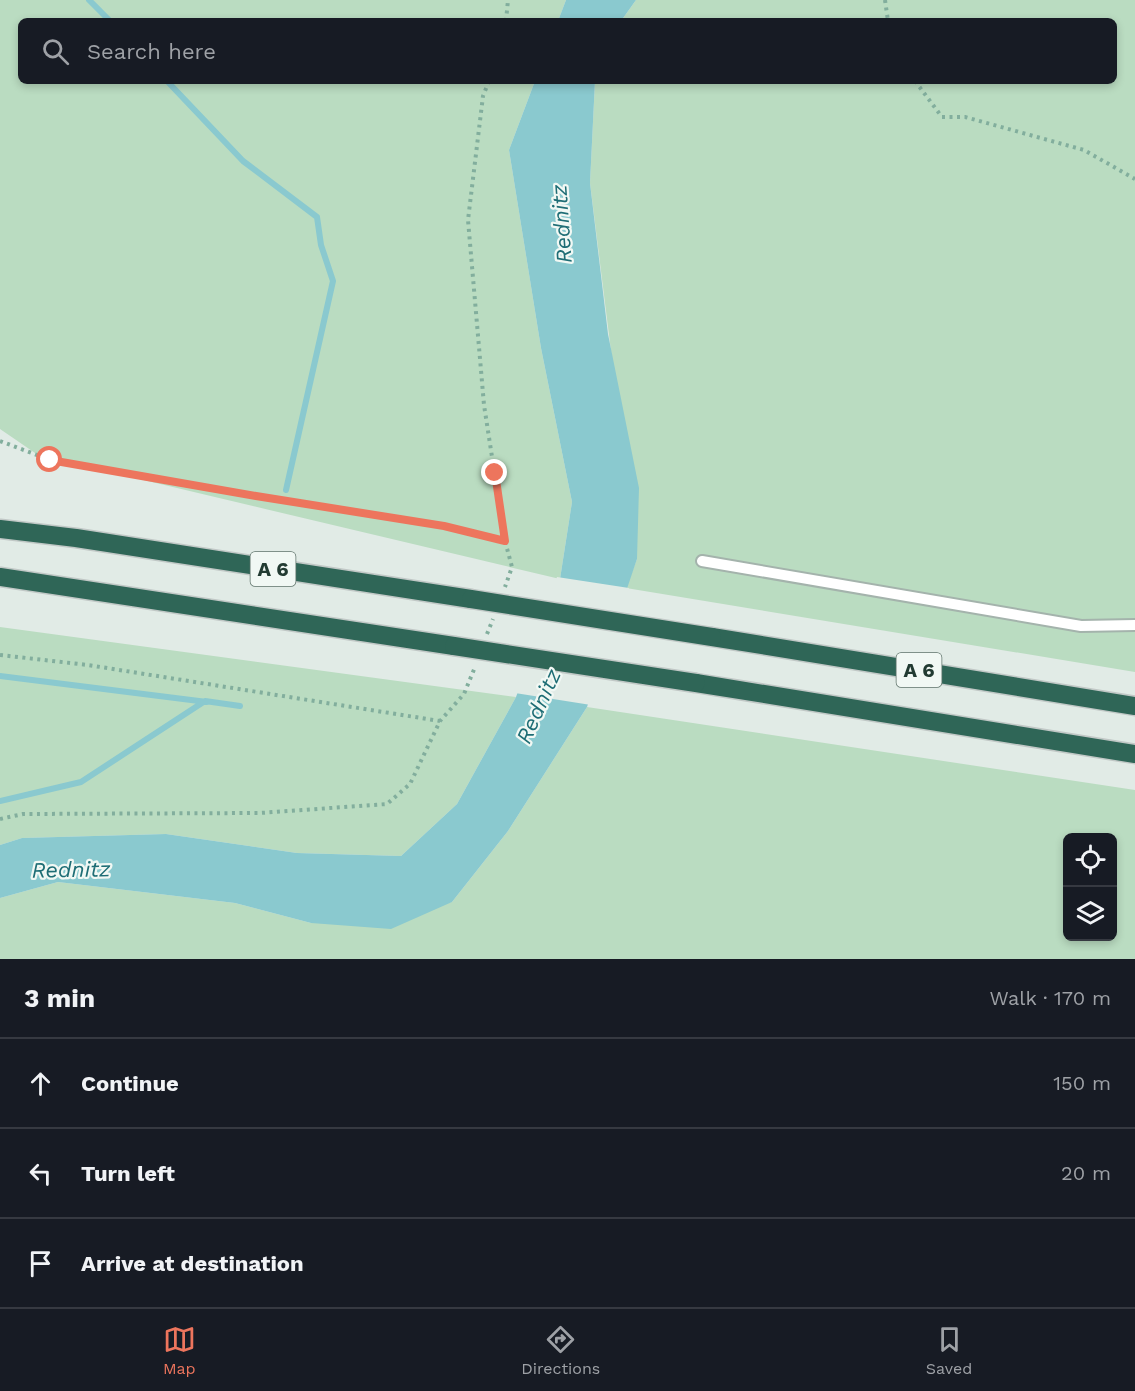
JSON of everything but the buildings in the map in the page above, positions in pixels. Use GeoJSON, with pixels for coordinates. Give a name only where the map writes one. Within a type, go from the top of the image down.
{"type":"FeatureCollection","features":[{"type":"Feature","properties":{"kind":"highway","name":"A 6"},"geometry":{"type":"LineString","coordinates":[[0,529],[76,538],[471,599],[1135,706]]}},
{"type":"Feature","properties":{"kind":"highway","name":"A 6"},"geometry":{"type":"LineString","coordinates":[[0,577],[454,645],[1135,754]]}},
{"type":"Feature","properties":{"kind":"lane"},"geometry":{"type":"LineString","coordinates":[[702,561],[1081,626],[1135,625]]}},
{"type":"Feature","properties":{"kind":"path"},"geometry":{"type":"LineString","coordinates":[[506,18],[508,0]]}},
{"type":"Feature","properties":{"kind":"path"},"geometry":{"type":"LineString","coordinates":[[885,0],[888,18]]}},
{"type":"Feature","properties":{"kind":"path"},"geometry":{"type":"LineString","coordinates":[[488,84],[483,96],[468,220],[484,405],[505,541],[512,567]]}},
{"type":"Feature","properties":{"kind":"path"},"geometry":{"type":"LineString","coordinates":[[917,84],[942,117],[965,117],[1084,150],[1135,178]]}},
{"type":"Feature","properties":{"kind":"path"},"geometry":{"type":"LineString","coordinates":[[0,441],[50,460],[242,494],[444,526],[505,541]]}},
{"type":"Feature","properties":{"kind":"path"},"geometry":{"type":"LineString","coordinates":[[0,655],[88,665],[440,721]]}},
{"type":"Feature","properties":{"kind":"path"},"geometry":{"type":"LineString","coordinates":[[0,819],[23,814],[260,813],[387,804],[410,784],[440,721],[465,694]]}},
{"type":"Feature","properties":{"kind":"green space"},"geometry":{"type":"Polygon","coordinates":[[[0,0],[566,0],[559,18],[18,18],[18,84],[534,84],[509,150],[541,348],[572,502],[560,579],[38,455],[0,429],[0,0]]]}},
{"type":"Feature","properties":{"kind":"green space"},"geometry":{"type":"Polygon","coordinates":[[[636,0],[1135,0],[1135,672],[626,588],[637,559],[590,183],[595,84],[1117,84],[1117,18],[623,18],[636,0]]]}},
{"type":"Feature","properties":{"kind":"green space"},"geometry":{"type":"Polygon","coordinates":[[[0,627],[516,697],[457,804],[401,856],[297,853],[166,834],[22,838],[0,845],[0,627]]]}},
{"type":"Feature","properties":{"kind":"green space"},"geometry":{"type":"Polygon","coordinates":[[[587,707],[1135,790],[1135,959],[0,959],[0,898],[58,882],[235,903],[311,923],[452,902],[508,831],[587,707]]]}},
{"type":"Feature","properties":{"kind":"water"},"geometry":{"type":"Polygon","coordinates":[[[566,0],[636,0],[623,18],[559,18],[566,0]]]}},
{"type":"Feature","properties":{"kind":"water","name":"Rednitz"},"geometry":{"type":"Polygon","coordinates":[[[534,84],[595,84],[590,183],[608,334],[639,488],[637,559],[587,707],[508,831],[452,902],[391,929],[311,923],[235,903],[58,882],[0,898],[0,845],[22,838],[166,834],[297,853],[401,856],[457,804],[516,697],[560,579],[572,502],[541,348],[509,150],[534,84]]]}},
{"type":"Feature","properties":{"kind":"pier"},"geometry":{"type":"Polygon","coordinates":[[[557,577],[629,588],[591,705],[515,693],[557,577]]]}},
{"type":"Feature","properties":{"kind":"waterway"},"geometry":{"type":"LineString","coordinates":[[89,0],[107,18]]}},
{"type":"Feature","properties":{"kind":"waterway"},"geometry":{"type":"LineString","coordinates":[[170,84],[243,161],[317,217],[321,245],[333,281],[286,490]]}},
{"type":"Feature","properties":{"kind":"waterway"},"geometry":{"type":"LineString","coordinates":[[0,676],[207,702]]}},
{"type":"Feature","properties":{"kind":"waterway"},"geometry":{"type":"LineString","coordinates":[[0,801],[81,782],[205,701],[240,706]]}},
{"type":"Feature","properties":{"kind":"route"},"geometry":{"type":"LineString","coordinates":[[50,460],[444,526],[505,541],[495,473]]}}]}
